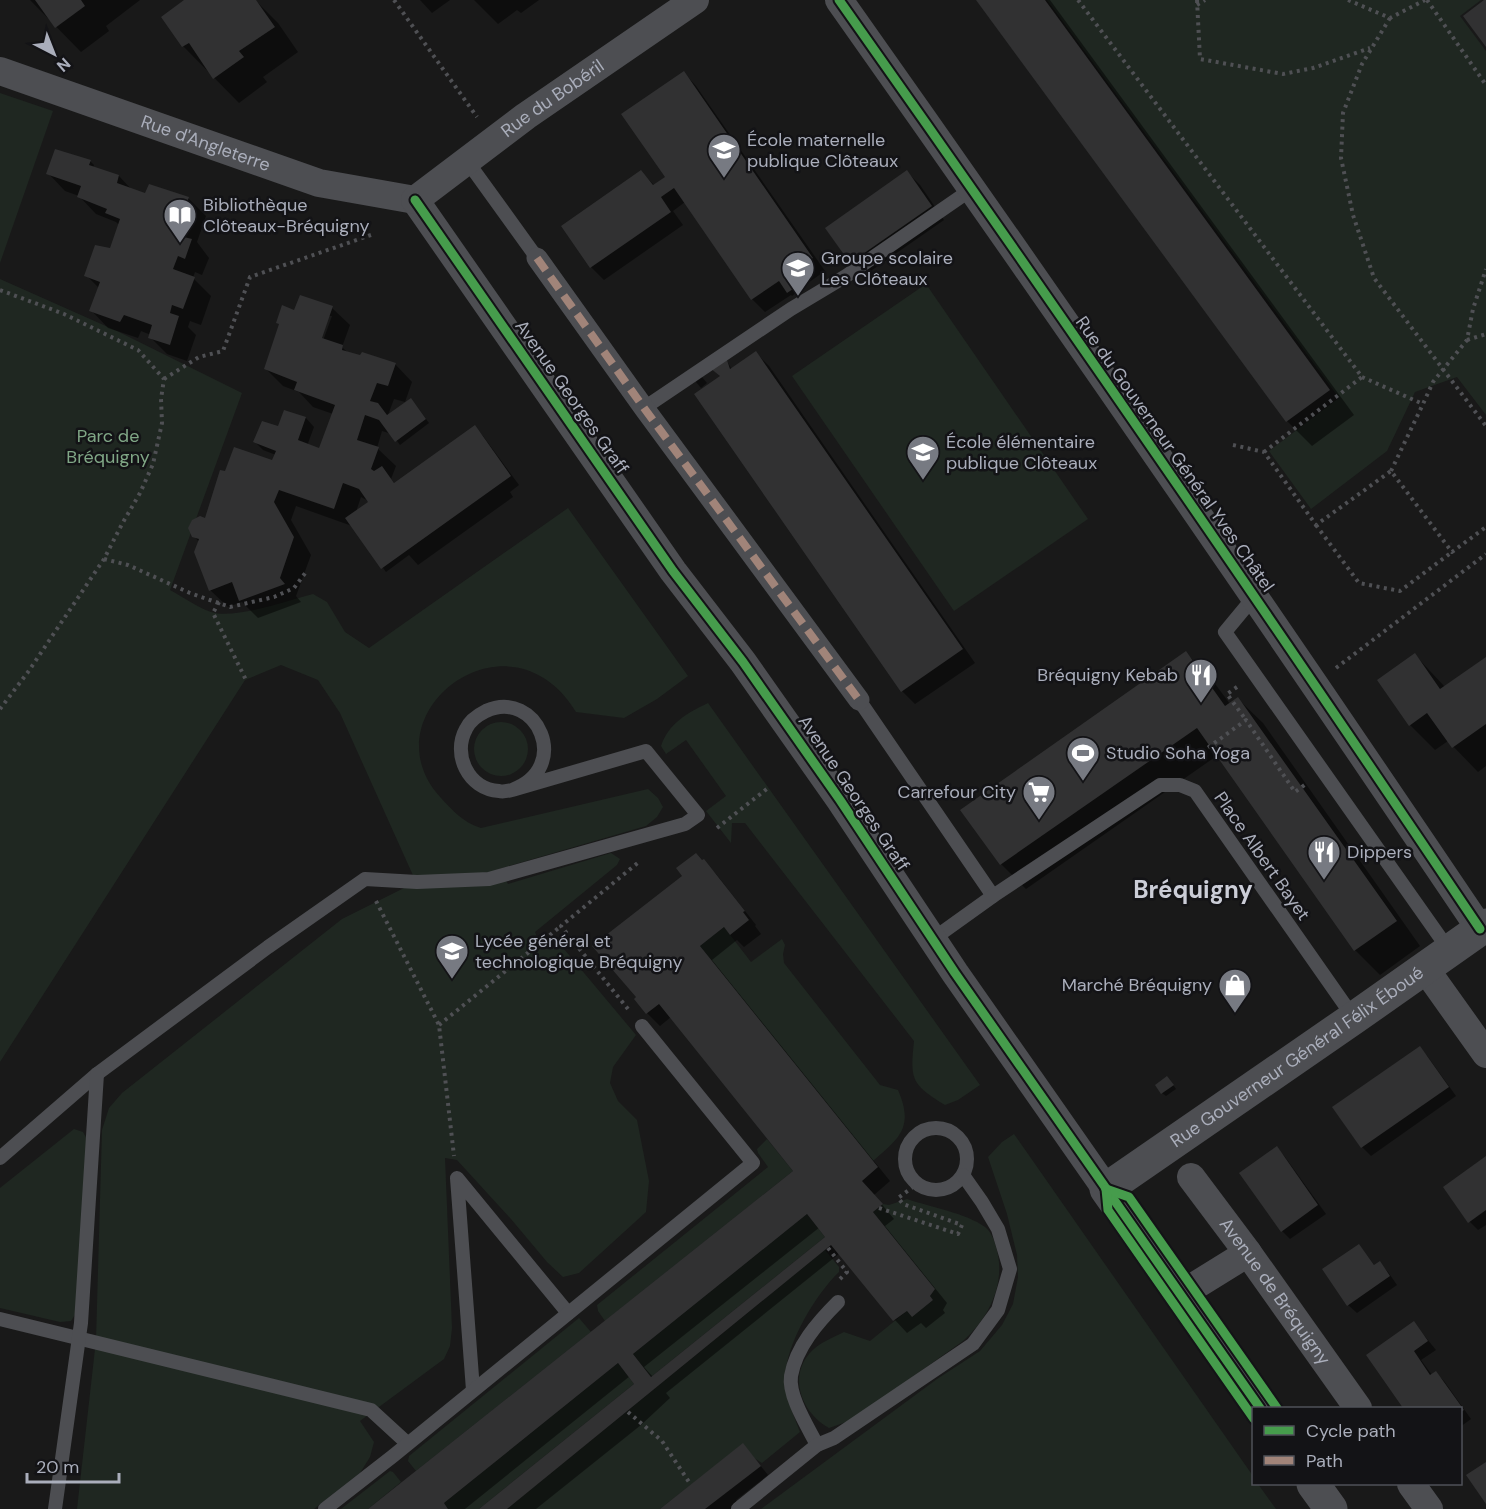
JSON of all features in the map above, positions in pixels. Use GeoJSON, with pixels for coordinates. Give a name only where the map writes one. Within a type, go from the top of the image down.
{"type":"FeatureCollection","features":[{"type":"Feature","properties":{"kind":"street","name":"Rue du Bobéril"},"geometry":{"type":"LineString","coordinates":[[414,200],[494,140],[694,0]]}},
{"type":"Feature","properties":{"kind":"street","name":"Rue du Gouverneur Général Yves Châtel"},"geometry":{"type":"LineString","coordinates":[[839,0],[1483,927]]}},
{"type":"Feature","properties":{"kind":"street","name":"Rue d'Angleterre"},"geometry":{"type":"LineString","coordinates":[[0,71],[319,183],[414,200]]}},
{"type":"Feature","properties":{"kind":"street","name":"Avenue Georges Graff"},"geometry":{"type":"LineString","coordinates":[[414,200],[673,571],[750,671],[933,939],[1259,1407]]}},
{"type":"Feature","properties":{"kind":"street"},"geometry":{"type":"LineString","coordinates":[[537,258],[644,408],[859,700]]}},
{"type":"Feature","properties":{"kind":"street","name":"Rue Gouverneur Général Félix Éboué"},"geometry":{"type":"LineString","coordinates":[[1106,1189],[1483,927]]}},
{"type":"Feature","properties":{"kind":"street"},"geometry":{"type":"LineString","coordinates":[[1437,958],[1486,1054]]}},
{"type":"Feature","properties":{"kind":"street","name":"Avenue de Bréquigny"},"geometry":{"type":"LineString","coordinates":[[1191,1178],[1248,1253],[1357,1407]]}},
{"type":"Feature","properties":{"kind":"street"},"geometry":{"type":"LineString","coordinates":[[1180,1295],[1248,1253]]}},
{"type":"Feature","properties":{"kind":"street"},"geometry":{"type":"LineString","coordinates":[[1314,1485],[1331,1509]]}},
{"type":"Feature","properties":{"kind":"street"},"geometry":{"type":"LineString","coordinates":[[1412,1485],[1429,1509]]}},
{"type":"Feature","properties":{"kind":"lane"},"geometry":{"type":"LineString","coordinates":[[467,161],[537,258]]}},
{"type":"Feature","properties":{"kind":"lane"},"geometry":{"type":"LineString","coordinates":[[644,408],[781,316],[846,276],[972,189]]}},
{"type":"Feature","properties":{"kind":"lane"},"geometry":{"type":"LineString","coordinates":[[1254,597],[1225,632],[1437,958]]}},
{"type":"Feature","properties":{"kind":"lane"},"geometry":{"type":"LineString","coordinates":[[859,700],[993,896]]}},
{"type":"Feature","properties":{"kind":"lane"},"geometry":{"type":"LineString","coordinates":[[0,1158],[98,1074],[268,947],[365,879],[417,882],[489,879],[685,824],[698,815],[646,751],[512,790],[498,791],[484,787],[473,779],[465,768],[461,754],[461,740],[467,727],[476,716],[489,709],[503,707],[517,709],[527,714],[541,730],[545,752],[538,772],[523,786],[512,790]]}},
{"type":"Feature","properties":{"kind":"lane","name":"Place Albert Bayet"},"geometry":{"type":"LineString","coordinates":[[933,939],[993,896],[1160,785],[1180,785],[1195,792],[1354,1018]]}},
{"type":"Feature","properties":{"kind":"lane"},"geometry":{"type":"LineString","coordinates":[[325,1509],[753,1163],[642,1026]]}},
{"type":"Feature","properties":{"kind":"lane"},"geometry":{"type":"LineString","coordinates":[[55,1509],[77,1338],[81,1323],[98,1074]]}},
{"type":"Feature","properties":{"kind":"lane"},"geometry":{"type":"LineString","coordinates":[[931,1128],[941,1128],[959,1137],[968,1155],[963,1175],[947,1188],[926,1189],[916,1184],[905,1166],[904,1156],[907,1145],[913,1137],[931,1128]]}},
{"type":"Feature","properties":{"kind":"lane"},"geometry":{"type":"LineString","coordinates":[[738,1509],[818,1445],[834,1438],[973,1344],[998,1310],[1010,1269],[998,1230],[963,1175]]}},
{"type":"Feature","properties":{"kind":"lane"},"geometry":{"type":"LineString","coordinates":[[457,1178],[568,1313]]}},
{"type":"Feature","properties":{"kind":"lane"},"geometry":{"type":"LineString","coordinates":[[457,1178],[473,1390]]}},
{"type":"Feature","properties":{"kind":"lane"},"geometry":{"type":"LineString","coordinates":[[818,1445],[802,1417],[791,1377],[800,1352],[812,1331],[838,1302]]}},
{"type":"Feature","properties":{"kind":"lane"},"geometry":{"type":"LineString","coordinates":[[0,1319],[371,1410],[408,1443]]}},
{"type":"Feature","properties":{"kind":"path"},"geometry":{"type":"LineString","coordinates":[[394,0],[494,140]]}},
{"type":"Feature","properties":{"kind":"path"},"geometry":{"type":"LineString","coordinates":[[1078,0],[1362,377],[1423,404]]}},
{"type":"Feature","properties":{"kind":"path"},"geometry":{"type":"LineString","coordinates":[[1205,0],[1197,2],[1200,58],[1283,74],[1312,68],[1371,48]]}},
{"type":"Feature","properties":{"kind":"path"},"geometry":{"type":"LineString","coordinates":[[1348,0],[1390,18]]}},
{"type":"Feature","properties":{"kind":"path"},"geometry":{"type":"LineString","coordinates":[[1486,85],[1426,0],[1390,18],[1362,64],[1342,113],[1341,158],[1353,215],[1374,278],[1486,426]]}},
{"type":"Feature","properties":{"kind":"path"},"geometry":{"type":"LineString","coordinates":[[0,709],[28,672],[104,559],[140,493],[153,464],[162,423],[161,399],[164,379],[199,357],[223,351],[250,277],[371,235]]}},
{"type":"Feature","properties":{"kind":"path"},"geometry":{"type":"LineString","coordinates":[[1316,525],[1391,471],[1434,382],[1467,340],[1473,309],[1486,269]]}},
{"type":"Feature","properties":{"kind":"path"},"geometry":{"type":"LineString","coordinates":[[0,290],[64,314],[138,350],[164,379]]}},
{"type":"Feature","properties":{"kind":"path"},"geometry":{"type":"LineString","coordinates":[[1467,340],[1486,334]]}},
{"type":"Feature","properties":{"kind":"path"},"geometry":{"type":"LineString","coordinates":[[1264,452],[1362,377]]}},
{"type":"Feature","properties":{"kind":"path"},"geometry":{"type":"LineString","coordinates":[[1233,445],[1264,452],[1359,584],[1400,591],[1486,527]]}},
{"type":"Feature","properties":{"kind":"path"},"geometry":{"type":"LineString","coordinates":[[1391,471],[1452,552]]}},
{"type":"Feature","properties":{"kind":"path"},"geometry":{"type":"LineString","coordinates":[[1315,684],[1486,554]]}},
{"type":"Feature","properties":{"kind":"path"},"geometry":{"type":"LineString","coordinates":[[104,559],[128,565],[190,593],[230,607],[274,597],[294,588],[306,572]]}},
{"type":"Feature","properties":{"kind":"path"},"geometry":{"type":"LineString","coordinates":[[219,603],[213,613],[246,680]]}},
{"type":"Feature","properties":{"kind":"path"},"geometry":{"type":"LineString","coordinates":[[1241,685],[1227,694],[1295,792],[1309,782]]}},
{"type":"Feature","properties":{"kind":"path"},"geometry":{"type":"LineString","coordinates":[[1202,752],[1246,720]]}},
{"type":"Feature","properties":{"kind":"path"},"geometry":{"type":"LineString","coordinates":[[711,832],[768,788]]}},
{"type":"Feature","properties":{"kind":"path"},"geometry":{"type":"LineString","coordinates":[[439,1025],[641,861]]}},
{"type":"Feature","properties":{"kind":"path"},"geometry":{"type":"LineString","coordinates":[[365,879],[439,1025],[457,1178]]}},
{"type":"Feature","properties":{"kind":"path"},"geometry":{"type":"LineString","coordinates":[[561,926],[632,1013]]}},
{"type":"Feature","properties":{"kind":"path"},"geometry":{"type":"LineString","coordinates":[[879,1208],[958,1234],[962,1225],[903,1204],[898,1198],[916,1184]]}},
{"type":"Feature","properties":{"kind":"path"},"geometry":{"type":"LineString","coordinates":[[828,1248],[848,1272],[830,1288],[838,1302]]}},
{"type":"Feature","properties":{"kind":"path"},"geometry":{"type":"LineString","coordinates":[[628,1412],[662,1441],[691,1485]]}},
{"type":"Feature","properties":{"kind":"green space"},"geometry":{"type":"Polygon","coordinates":[[[1047,0],[1481,0],[1460,16],[1486,51],[1486,415],[1457,377],[1415,392],[1387,451],[1311,509],[1269,451],[1339,398],[1047,0]]]}},
{"type":"Feature","properties":{"kind":"green space"},"geometry":{"type":"Polygon","coordinates":[[[0,93],[53,111],[0,263],[0,93]]]}},
{"type":"Feature","properties":{"kind":"green space","name":"Parc de Bréquigny"},"geometry":{"type":"Polygon","coordinates":[[[0,279],[117,331],[242,393],[170,590],[190,602],[221,614],[262,608],[313,594],[327,602],[345,632],[369,648],[568,508],[688,676],[657,699],[624,718],[576,712],[548,681],[516,667],[484,669],[454,683],[432,705],[420,734],[422,766],[441,798],[459,816],[475,826],[481,828],[648,789],[658,798],[663,807],[657,817],[646,826],[499,869],[508,884],[611,853],[620,859],[617,865],[535,932],[537,937],[559,943],[636,1035],[613,1067],[610,1083],[618,1101],[637,1120],[649,1181],[646,1212],[579,1273],[563,1277],[457,1160],[445,1158],[452,1328],[450,1346],[444,1359],[360,1421],[374,1442],[370,1457],[360,1473],[314,1509],[77,1509],[96,1340],[102,1130],[109,1108],[122,1093],[342,919],[416,882],[340,713],[318,680],[281,665],[245,680],[0,1062],[0,279]]]}},
{"type":"Feature","properties":{"kind":"green space"},"geometry":{"type":"Polygon","coordinates":[[[926,284],[1088,519],[954,611],[792,376],[926,284]]]}},
{"type":"Feature","properties":{"kind":"green space"},"geometry":{"type":"Polygon","coordinates":[[[708,703],[980,1085],[958,1100],[945,1105],[919,1086],[915,1080],[912,1064],[914,1041],[745,823],[732,823],[731,843],[706,811],[726,796],[686,740],[666,754],[661,746],[669,731],[686,715],[708,703]]]}},
{"type":"Feature","properties":{"kind":"green space"},"geometry":{"type":"Polygon","coordinates":[[[496,722],[506,722],[516,726],[524,734],[528,749],[524,764],[516,772],[506,776],[496,776],[486,772],[478,764],[474,754],[474,744],[478,734],[486,726],[496,722]]]}},
{"type":"Feature","properties":{"kind":"green space"},"geometry":{"type":"Polygon","coordinates":[[[724,927],[751,962],[782,939],[785,945],[784,963],[880,1085],[898,1090],[905,1113],[902,1131],[891,1145],[873,1161],[700,946],[724,927]]]}},
{"type":"Feature","properties":{"kind":"green space"},"geometry":{"type":"Polygon","coordinates":[[[74,1129],[83,1132],[87,1139],[76,1313],[71,1321],[60,1322],[0,1308],[0,1188],[74,1129]]]}},
{"type":"Feature","properties":{"kind":"green space"},"geometry":{"type":"Polygon","coordinates":[[[1014,1134],[1252,1475],[1252,1485],[1259,1485],[1276,1509],[761,1509],[937,1379],[980,1351],[1002,1325],[1013,1304],[1018,1277],[1017,1255],[1007,1214],[988,1157],[1002,1142],[1014,1134]]]}},
{"type":"Feature","properties":{"kind":"green space"},"geometry":{"type":"Polygon","coordinates":[[[767,1139],[793,1171],[605,1321],[597,1305],[768,1167],[757,1149],[767,1139]]]}},
{"type":"Feature","properties":{"kind":"green space"},"geometry":{"type":"Polygon","coordinates":[[[907,1199],[958,1214],[977,1222],[991,1233],[999,1260],[997,1286],[993,1298],[981,1322],[963,1341],[852,1420],[829,1428],[812,1414],[801,1395],[800,1374],[809,1354],[821,1344],[844,1332],[870,1341],[907,1311],[933,1300],[930,1296],[934,1288],[873,1212],[883,1204],[889,1205],[907,1199]]]}},
{"type":"Feature","properties":{"kind":"green space"},"geometry":{"type":"Polygon","coordinates":[[[807,1214],[825,1237],[651,1377],[633,1354],[807,1214]]]}},
{"type":"Feature","properties":{"kind":"green space"},"geometry":{"type":"Polygon","coordinates":[[[825,1250],[839,1267],[839,1272],[821,1293],[803,1321],[790,1350],[785,1378],[786,1392],[800,1432],[762,1463],[754,1458],[743,1444],[660,1509],[507,1509],[825,1250]]]}},
{"type":"Feature","properties":{"kind":"green space"},"geometry":{"type":"Polygon","coordinates":[[[579,1318],[591,1332],[416,1471],[408,1461],[409,1456],[579,1318]]]}},
{"type":"Feature","properties":{"kind":"green space"},"geometry":{"type":"Polygon","coordinates":[[[618,1363],[634,1384],[479,1509],[448,1509],[444,1503],[618,1363]]]}},
{"type":"Feature","properties":{"kind":"green space"},"geometry":{"type":"Polygon","coordinates":[[[390,1471],[401,1482],[368,1509],[341,1509],[390,1471]]]}},
{"type":"Feature","properties":{"kind":"building"},"geometry":{"type":"Polygon","coordinates":[[[35,0],[81,0],[85,6],[55,28],[35,0]]]}},
{"type":"Feature","properties":{"kind":"building"},"geometry":{"type":"Polygon","coordinates":[[[184,0],[256,0],[275,27],[239,51],[244,57],[213,79],[189,43],[182,47],[161,17],[184,0]]]}},
{"type":"Feature","properties":{"kind":"building"},"geometry":{"type":"Polygon","coordinates":[[[976,0],[1045,0],[1330,390],[1286,422],[976,0]]]}},
{"type":"Feature","properties":{"kind":"building"},"geometry":{"type":"Polygon","coordinates":[[[1486,0],[1486,47],[1463,16],[1486,0]]]}},
{"type":"Feature","properties":{"kind":"building"},"geometry":{"type":"Polygon","coordinates":[[[684,71],[813,258],[785,277],[793,289],[787,293],[779,281],[751,300],[674,188],[661,197],[671,212],[590,268],[561,226],[641,170],[653,185],[665,177],[621,114],[684,71]]]}},
{"type":"Feature","properties":{"kind":"building"},"geometry":{"type":"Polygon","coordinates":[[[55,149],[91,160],[89,165],[119,175],[117,183],[145,193],[149,184],[189,197],[179,227],[187,230],[184,237],[192,239],[185,259],[178,256],[173,269],[195,277],[183,309],[172,305],[170,313],[179,316],[170,345],[148,338],[152,325],[124,315],[120,322],[89,311],[100,282],[84,276],[95,245],[110,248],[120,219],[105,213],[107,209],[77,197],[81,186],[46,174],[55,149]]]}},
{"type":"Feature","properties":{"kind":"building"},"geometry":{"type":"Polygon","coordinates":[[[907,170],[932,206],[850,263],[825,228],[907,170]]]}},
{"type":"Feature","properties":{"kind":"building"},"geometry":{"type":"Polygon","coordinates":[[[300,295],[333,306],[322,338],[343,345],[342,350],[360,355],[362,352],[396,363],[388,386],[377,383],[370,401],[378,403],[387,415],[411,398],[426,419],[395,442],[379,420],[365,415],[357,440],[379,447],[371,469],[374,471],[382,466],[394,483],[475,425],[511,476],[381,569],[345,518],[368,502],[359,489],[343,483],[334,509],[279,490],[274,502],[294,537],[280,578],[285,584],[239,601],[232,582],[209,591],[194,552],[199,539],[192,537],[188,528],[192,520],[200,516],[205,518],[220,470],[225,471],[234,447],[272,460],[276,451],[253,442],[262,421],[278,426],[284,410],[306,417],[298,440],[319,448],[335,405],[294,390],[297,382],[264,369],[279,324],[276,323],[282,305],[294,310],[300,295]]]}},
{"type":"Feature","properties":{"kind":"building"},"geometry":{"type":"Polygon","coordinates":[[[756,351],[963,649],[901,692],[694,394],[720,376],[710,368],[726,357],[730,369],[756,351]]]}},
{"type":"Feature","properties":{"kind":"building"},"geometry":{"type":"Polygon","coordinates":[[[1186,651],[1225,706],[1238,697],[1397,921],[1354,951],[1197,728],[1000,865],[960,810],[1186,651]]]}},
{"type":"Feature","properties":{"kind":"building"},"geometry":{"type":"Polygon","coordinates":[[[1415,653],[1440,689],[1486,657],[1486,724],[1452,748],[1427,713],[1409,726],[1377,680],[1415,653]]]}},
{"type":"Feature","properties":{"kind":"building"},"geometry":{"type":"Polygon","coordinates":[[[696,853],[702,860],[704,859],[745,911],[743,912],[749,920],[730,935],[724,927],[700,946],[878,1167],[862,1181],[883,1204],[873,1212],[935,1289],[930,1296],[933,1300],[912,1317],[907,1311],[893,1321],[831,1245],[507,1509],[479,1509],[634,1384],[618,1363],[444,1503],[448,1509],[368,1509],[793,1171],[659,1004],[646,1014],[634,999],[636,997],[592,946],[682,876],[676,868],[696,853]],[[807,1214],[633,1354],[651,1377],[825,1237],[807,1214]]]}},
{"type":"Feature","properties":{"kind":"building"},"geometry":{"type":"Polygon","coordinates":[[[1420,1046],[1449,1087],[1361,1148],[1332,1107],[1420,1046]]]}},
{"type":"Feature","properties":{"kind":"building"},"geometry":{"type":"Polygon","coordinates":[[[1167,1076],[1174,1085],[1161,1094],[1155,1085],[1167,1076]]]}},
{"type":"Feature","properties":{"kind":"building"},"geometry":{"type":"Polygon","coordinates":[[[1277,1146],[1318,1205],[1281,1232],[1239,1173],[1277,1146]]]}},
{"type":"Feature","properties":{"kind":"building"},"geometry":{"type":"Polygon","coordinates":[[[1486,1156],[1486,1210],[1468,1223],[1443,1187],[1486,1156]]]}},
{"type":"Feature","properties":{"kind":"building"},"geometry":{"type":"Polygon","coordinates":[[[1359,1244],[1374,1265],[1380,1261],[1390,1276],[1347,1306],[1322,1269],[1359,1244]]]}},
{"type":"Feature","properties":{"kind":"building"},"geometry":{"type":"Polygon","coordinates":[[[1414,1321],[1428,1341],[1414,1351],[1430,1375],[1436,1371],[1462,1407],[1402,1407],[1366,1355],[1414,1321]]]}},
{"type":"Feature","properties":{"kind":"building"},"geometry":{"type":"Polygon","coordinates":[[[743,1443],[761,1466],[705,1509],[660,1509],[743,1443]]]}},
{"type":"Feature","properties":{"kind":"building"},"geometry":{"type":"Polygon","coordinates":[[[1486,1462],[1486,1504],[1466,1475],[1486,1462]]]}},
{"type":"Feature","properties":{"kind":"marked path"},"geometry":{"type":"LineString","coordinates":[[537,258],[644,408],[859,700]]}},
{"type":"Feature","properties":{"kind":"cycle path"},"geometry":{"type":"LineString","coordinates":[[839,0],[1162,463],[1480,929]]}},
{"type":"Feature","properties":{"kind":"cycle path"},"geometry":{"type":"LineString","coordinates":[[415,200],[673,571],[743,662],[840,800],[955,973],[1259,1407]]}},
{"type":"Feature","properties":{"kind":"cycle path"},"geometry":{"type":"LineString","coordinates":[[1106,1189],[1129,1197],[1276,1407]]}},
{"type":"Feature","properties":{"kind":"cycle path"},"geometry":{"type":"LineString","coordinates":[[1106,1189],[1108,1210],[1252,1416]]}},
{"type":"Feature","properties":{"kind":"place","name":"École maternelle publique Clôteaux"},"geometry":{"type":"Point","coordinates":[724,179]}},
{"type":"Feature","properties":{"kind":"place","name":"Bibliothèque Clôteaux-Bréquigny"},"geometry":{"type":"Point","coordinates":[180,244]}},
{"type":"Feature","properties":{"kind":"place","name":"Groupe scolaire Les Clôteaux"},"geometry":{"type":"Point","coordinates":[798,297]}},
{"type":"Feature","properties":{"kind":"place","name":"École élémentaire publique Clôteaux"},"geometry":{"type":"Point","coordinates":[923,481]}},
{"type":"Feature","properties":{"kind":"place","name":"Bréquigny Kebab"},"geometry":{"type":"Point","coordinates":[1201,704]}},
{"type":"Feature","properties":{"kind":"place","name":"Studio Soha Yoga"},"geometry":{"type":"Point","coordinates":[1083,782]}},
{"type":"Feature","properties":{"kind":"place","name":"Carrefour City"},"geometry":{"type":"Point","coordinates":[1039,821]}},
{"type":"Feature","properties":{"kind":"place","name":"Dippers"},"geometry":{"type":"Point","coordinates":[1324,881]}},
{"type":"Feature","properties":{"kind":"place","name":"Lycée général et technologique Bréquigny"},"geometry":{"type":"Point","coordinates":[452,980]}},
{"type":"Feature","properties":{"kind":"place","name":"Marché Bréquigny"},"geometry":{"type":"Point","coordinates":[1235,1014]}},
{"type":"Feature","properties":{"kind":"district","name":"Bréquigny"},"geometry":{"type":"Point","coordinates":[1193,890]}}]}
